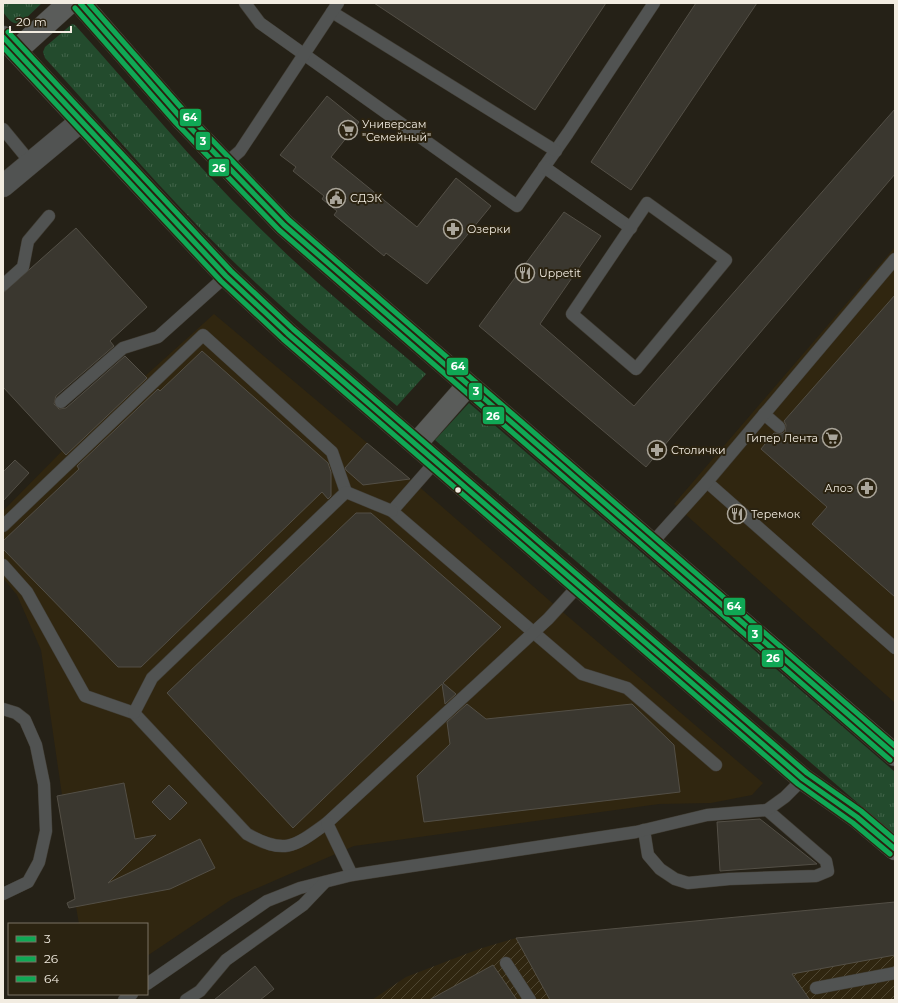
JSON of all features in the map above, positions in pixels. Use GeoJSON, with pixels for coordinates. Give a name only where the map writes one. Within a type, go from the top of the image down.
{"type":"FeatureCollection","features":[{"type":"Feature","properties":{"kind":"main road"},"geometry":{"type":"LineString","coordinates":[[69,3],[9,44],[226,276],[288,334],[803,779],[857,817],[895,849]]}},
{"type":"Feature","properties":{"kind":"main road"},"geometry":{"type":"LineString","coordinates":[[80,3],[181,118],[284,226],[895,755]]}},
{"type":"Feature","properties":{"kind":"main road"},"geometry":{"type":"LineString","coordinates":[[416,444],[468,385]]}},
{"type":"Feature","properties":{"kind":"street"},"geometry":{"type":"LineString","coordinates":[[3,186],[81,121]]}},
{"type":"Feature","properties":{"kind":"lane"},"geometry":{"type":"LineString","coordinates":[[245,3],[260,23],[517,206],[556,151],[654,3]]}},
{"type":"Feature","properties":{"kind":"lane"},"geometry":{"type":"LineString","coordinates":[[224,164],[240,151],[335,8],[556,151]]}},
{"type":"Feature","properties":{"kind":"lane"},"geometry":{"type":"LineString","coordinates":[[3,128],[31,163]]}},
{"type":"Feature","properties":{"kind":"lane"},"geometry":{"type":"LineString","coordinates":[[544,167],[631,228]]}},
{"type":"Feature","properties":{"kind":"lane"},"geometry":{"type":"LineString","coordinates":[[647,203],[726,260],[636,369],[572,314],[631,228],[647,203]]}},
{"type":"Feature","properties":{"kind":"lane"},"geometry":{"type":"LineString","coordinates":[[3,284],[23,267],[28,241],[49,216]]}},
{"type":"Feature","properties":{"kind":"lane"},"geometry":{"type":"LineString","coordinates":[[651,544],[706,482],[895,259]]}},
{"type":"Feature","properties":{"kind":"lane"},"geometry":{"type":"LineString","coordinates":[[61,402],[123,348],[158,337],[226,276]]}},
{"type":"Feature","properties":{"kind":"lane"},"geometry":{"type":"LineString","coordinates":[[3,526],[203,335],[332,452],[346,492],[392,511],[582,674],[627,688],[716,765]]}},
{"type":"Feature","properties":{"kind":"lane"},"geometry":{"type":"LineString","coordinates":[[764,414],[779,427]]}},
{"type":"Feature","properties":{"kind":"lane"},"geometry":{"type":"LineString","coordinates":[[392,511],[436,462]]}},
{"type":"Feature","properties":{"kind":"lane"},"geometry":{"type":"LineString","coordinates":[[706,482],[895,648]]}},
{"type":"Feature","properties":{"kind":"lane"},"geometry":{"type":"LineString","coordinates":[[134,713],[152,678],[346,492]]}},
{"type":"Feature","properties":{"kind":"lane"},"geometry":{"type":"LineString","coordinates":[[3,565],[27,592],[85,696],[134,713],[247,834],[264,843],[284,847],[300,842],[327,823],[532,631],[548,619],[579,585]]}},
{"type":"Feature","properties":{"kind":"lane"},"geometry":{"type":"LineString","coordinates":[[3,709],[16,714],[25,720],[36,745],[44,784],[46,831],[39,862],[28,882],[3,894]]}},
{"type":"Feature","properties":{"kind":"lane"},"geometry":{"type":"LineString","coordinates":[[148,983],[267,901],[300,888],[352,875],[644,830],[707,815],[767,810],[785,797],[803,779]]}},
{"type":"Feature","properties":{"kind":"lane"},"geometry":{"type":"LineString","coordinates":[[644,830],[648,855],[665,872],[675,879],[688,883],[701,883],[729,879],[816,876],[828,871],[826,861],[767,810]]}},
{"type":"Feature","properties":{"kind":"lane"},"geometry":{"type":"LineString","coordinates":[[327,823],[352,875]]}},
{"type":"Feature","properties":{"kind":"lane"},"geometry":{"type":"LineString","coordinates":[[186,1000],[200,990],[226,960],[304,905],[325,882]]}},
{"type":"Feature","properties":{"kind":"lane"},"geometry":{"type":"LineString","coordinates":[[506,963],[530,1000]]}},
{"type":"Feature","properties":{"kind":"lane"},"geometry":{"type":"LineString","coordinates":[[816,988],[895,973]]}},
{"type":"Feature","properties":{"kind":"shaded area"},"geometry":{"type":"Polygon","coordinates":[[[895,247],[895,703],[674,504],[895,247]]]}},
{"type":"Feature","properties":{"kind":"shaded area"},"geometry":{"type":"Polygon","coordinates":[[[214,314],[416,484],[558,608],[763,783],[752,795],[711,803],[659,804],[354,846],[232,899],[148,955],[148,923],[79,923],[57,797],[62,795],[41,650],[17,595],[3,578],[3,511],[62,451],[214,314]]]}},
{"type":"Feature","properties":{"kind":"shaded area"},"geometry":{"type":"Polygon","coordinates":[[[895,902],[895,1000],[372,1000],[406,977],[479,949],[516,938],[895,902]]]}},
{"type":"Feature","properties":{"kind":"green space"},"geometry":{"type":"Polygon","coordinates":[[[3,3],[42,3],[21,23],[18,24],[10,21],[3,12],[3,3]]]}},
{"type":"Feature","properties":{"kind":"green space"},"geometry":{"type":"Polygon","coordinates":[[[72,24],[75,25],[194,160],[243,212],[307,273],[426,374],[397,406],[277,302],[238,266],[188,216],[45,58],[43,52],[45,47],[72,24]]]}},
{"type":"Feature","properties":{"kind":"green space"},"geometry":{"type":"Polygon","coordinates":[[[469,403],[895,772],[895,835],[435,440],[469,403]]]}},
{"type":"Feature","properties":{"kind":"building"},"geometry":{"type":"Polygon","coordinates":[[[374,3],[606,3],[535,110],[374,3]]]}},
{"type":"Feature","properties":{"kind":"building"},"geometry":{"type":"Polygon","coordinates":[[[696,3],[757,3],[631,190],[591,162],[696,3]]]}},
{"type":"Feature","properties":{"kind":"building"},"geometry":{"type":"Polygon","coordinates":[[[327,96],[359,122],[331,157],[417,227],[456,178],[491,206],[427,284],[386,253],[384,256],[334,215],[337,211],[322,199],[324,196],[293,171],[296,167],[280,155],[327,96]]]}},
{"type":"Feature","properties":{"kind":"building"},"geometry":{"type":"Polygon","coordinates":[[[895,109],[895,174],[646,467],[479,326],[564,212],[601,236],[540,324],[634,406],[895,109]]]}},
{"type":"Feature","properties":{"kind":"building"},"geometry":{"type":"Polygon","coordinates":[[[76,228],[147,307],[110,341],[114,346],[56,396],[54,404],[59,409],[66,408],[125,356],[147,378],[66,455],[3,387],[3,293],[76,228]]]}},
{"type":"Feature","properties":{"kind":"building","name":"Гипер Лента"},"geometry":{"type":"Polygon","coordinates":[[[895,295],[895,597],[812,524],[827,507],[761,449],[774,433],[781,434],[785,432],[786,425],[784,421],[895,295]]]}},
{"type":"Feature","properties":{"kind":"building"},"geometry":{"type":"Polygon","coordinates":[[[202,351],[328,463],[331,472],[331,496],[328,499],[322,492],[141,667],[118,667],[3,549],[3,541],[79,469],[77,466],[158,389],[160,391],[202,351]]]}},
{"type":"Feature","properties":{"kind":"building"},"geometry":{"type":"Polygon","coordinates":[[[367,443],[410,479],[363,485],[345,468],[367,443]]]}},
{"type":"Feature","properties":{"kind":"building"},"geometry":{"type":"Polygon","coordinates":[[[15,460],[29,473],[3,501],[3,472],[15,460]]]}},
{"type":"Feature","properties":{"kind":"building"},"geometry":{"type":"Polygon","coordinates":[[[356,513],[371,513],[501,627],[443,683],[456,694],[445,704],[442,684],[293,828],[167,693],[356,513]]]}},
{"type":"Feature","properties":{"kind":"building"},"geometry":{"type":"Polygon","coordinates":[[[467,704],[486,719],[632,704],[674,745],[680,792],[424,822],[417,776],[450,744],[447,722],[467,704]]]}},
{"type":"Feature","properties":{"kind":"building"},"geometry":{"type":"Polygon","coordinates":[[[124,783],[135,839],[156,835],[108,883],[200,839],[215,868],[170,889],[69,908],[67,903],[75,899],[57,796],[124,783]]]}},
{"type":"Feature","properties":{"kind":"building"},"geometry":{"type":"Polygon","coordinates":[[[169,785],[187,803],[170,820],[152,802],[169,785]]]}},
{"type":"Feature","properties":{"kind":"building"},"geometry":{"type":"Polygon","coordinates":[[[760,819],[817,864],[720,871],[717,822],[760,819]]]}},
{"type":"Feature","properties":{"kind":"building"},"geometry":{"type":"Polygon","coordinates":[[[895,902],[895,955],[792,974],[810,1000],[550,1000],[516,938],[895,902]]]}},
{"type":"Feature","properties":{"kind":"building"},"geometry":{"type":"Polygon","coordinates":[[[493,965],[517,1000],[429,1000],[493,965]]]}},
{"type":"Feature","properties":{"kind":"building"},"geometry":{"type":"Polygon","coordinates":[[[255,966],[274,989],[260,1000],[214,1000],[255,966]]]}},
{"type":"Feature","properties":{"kind":"transit line","name":"3"},"geometry":{"type":"LineString","coordinates":[[80,3],[181,118],[284,225],[895,755]]}},
{"type":"Feature","properties":{"kind":"transit line","name":"64"},"geometry":{"type":"LineString","coordinates":[[89,3],[186,113],[289,220],[895,746]]}},
{"type":"Feature","properties":{"kind":"transit line","name":"26"},"geometry":{"type":"LineString","coordinates":[[75,8],[176,123],[279,230],[890,760]]}},
{"type":"Feature","properties":{"kind":"transit line","name":"64"},"geometry":{"type":"LineString","coordinates":[[8,32],[231,271],[293,329],[807,773],[861,811],[895,840]]}},
{"type":"Feature","properties":{"kind":"transit line","name":"3"},"geometry":{"type":"LineString","coordinates":[[3,37],[226,276],[288,334],[803,779],[857,817],[895,849]]}},
{"type":"Feature","properties":{"kind":"transit line","name":"26"},"geometry":{"type":"LineString","coordinates":[[3,47],[221,281],[283,339],[798,784],[853,823],[890,854]]}},
{"type":"Feature","properties":{"kind":"place","name":"Универсам \"Семейный\""},"geometry":{"type":"Point","coordinates":[348,130]}},
{"type":"Feature","properties":{"kind":"place","name":"СДЭК"},"geometry":{"type":"Point","coordinates":[336,198]}},
{"type":"Feature","properties":{"kind":"place","name":"Озерки"},"geometry":{"type":"Point","coordinates":[453,229]}},
{"type":"Feature","properties":{"kind":"place","name":"Uppetit"},"geometry":{"type":"Point","coordinates":[525,273]}},
{"type":"Feature","properties":{"kind":"place","name":"Гипер Лента"},"geometry":{"type":"Point","coordinates":[832,438]}},
{"type":"Feature","properties":{"kind":"place","name":"Столички"},"geometry":{"type":"Point","coordinates":[657,450]}},
{"type":"Feature","properties":{"kind":"place","name":"Алоэ"},"geometry":{"type":"Point","coordinates":[867,488]}},
{"type":"Feature","properties":{"kind":"place","name":"Теремок"},"geometry":{"type":"Point","coordinates":[737,514]}}]}
